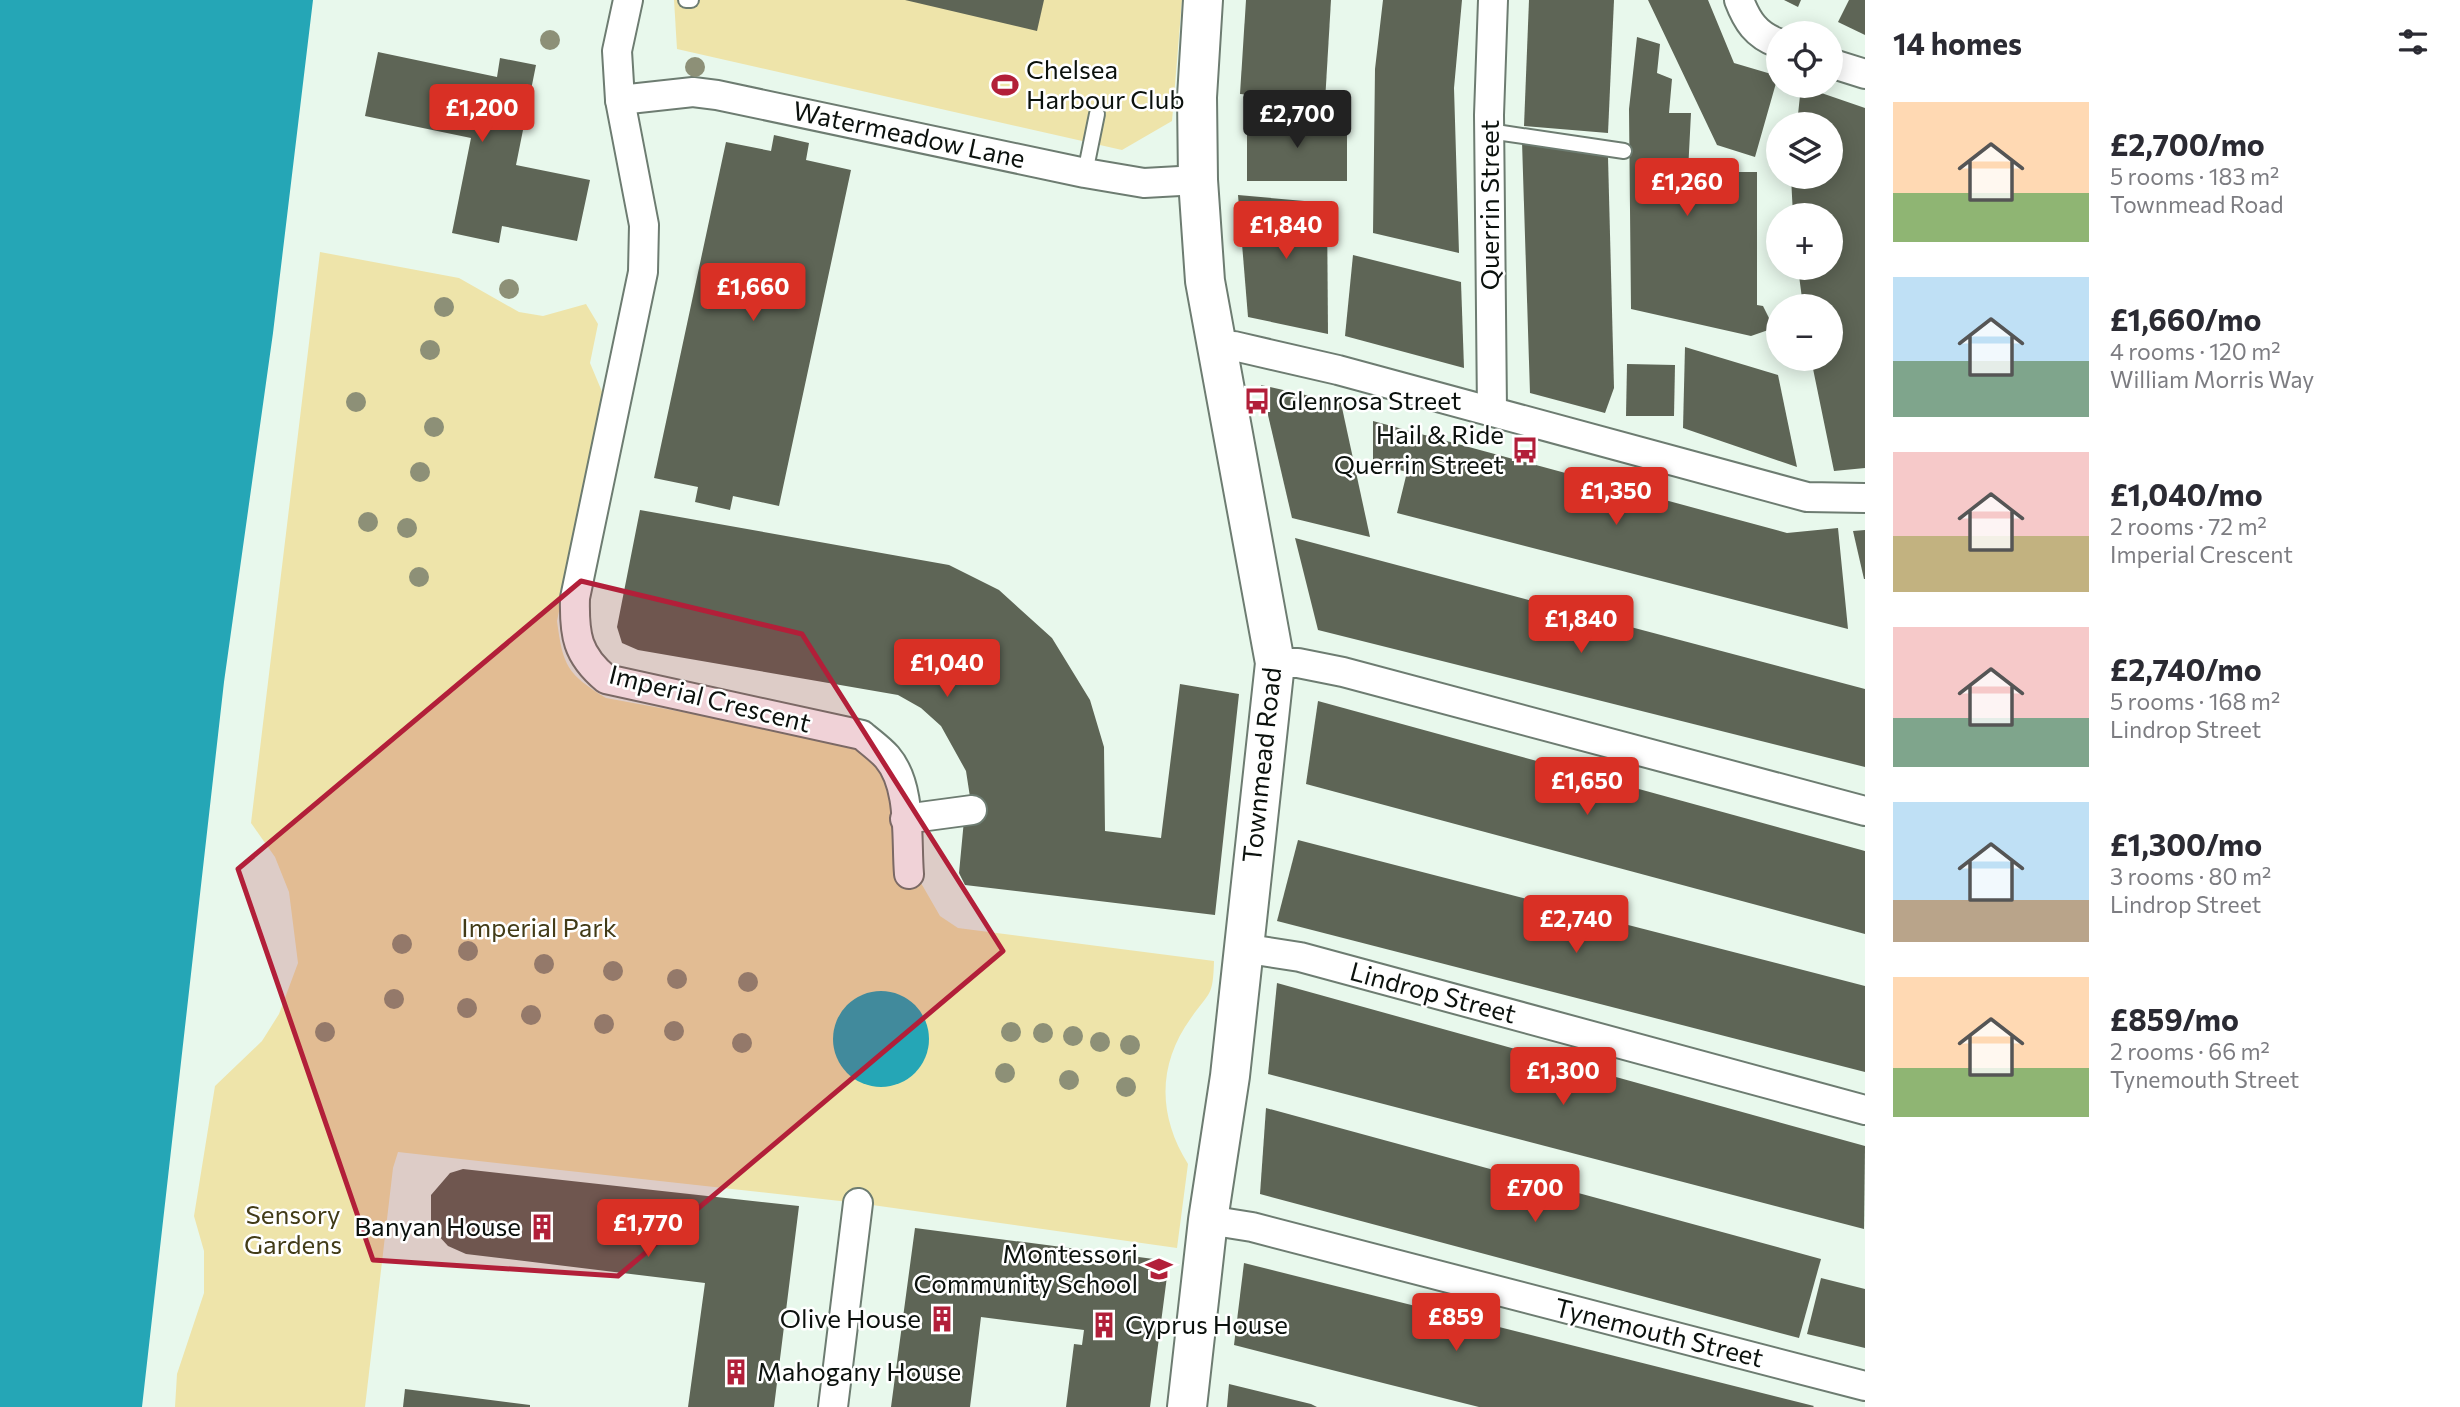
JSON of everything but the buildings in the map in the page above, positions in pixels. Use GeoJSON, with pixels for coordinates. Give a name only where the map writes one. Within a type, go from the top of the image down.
{"type":"FeatureCollection","features":[{"type":"Feature","properties":{"kind":"street","name":"Imperial Crescent"},"geometry":{"type":"LineString","coordinates":[[628,0],[617,51],[620,100],[644,225],[643,272],[575,598],[579,645],[590,665],[607,679],[862,735],[887,757],[898,774],[905,818],[908,874]]}},
{"type":"Feature","properties":{"kind":"street","name":"Townmead Road"},"geometry":{"type":"LineString","coordinates":[[1187,1407],[1208,1220],[1230,1076],[1275,663],[1205,281],[1198,180],[1197,97],[1203,0]]}},
{"type":"Feature","properties":{"kind":"street","name":"Querrin Street"},"geometry":{"type":"LineString","coordinates":[[1492,410],[1489,131],[1493,0]]}},
{"type":"Feature","properties":{"kind":"street"},"geometry":{"type":"LineString","coordinates":[[1739,0],[1747,20],[1766,38]]}},
{"type":"Feature","properties":{"kind":"street"},"geometry":{"type":"LineString","coordinates":[[1843,67],[1865,74]]}},
{"type":"Feature","properties":{"kind":"street","name":"Watermeadow Lane"},"geometry":{"type":"LineString","coordinates":[[620,100],[693,92],[717,95],[1084,173],[1144,183],[1198,180]]}},
{"type":"Feature","properties":{"kind":"street"},"geometry":{"type":"LineString","coordinates":[[1215,347],[1234,346],[1257,351],[1492,410],[1807,497],[1865,498]]}},
{"type":"Feature","properties":{"kind":"street"},"geometry":{"type":"LineString","coordinates":[[1275,663],[1298,663],[1343,672],[1865,811]]}},
{"type":"Feature","properties":{"kind":"street"},"geometry":{"type":"LineString","coordinates":[[905,818],[972,810]]}},
{"type":"Feature","properties":{"kind":"street","name":"Lindrop Street"},"geometry":{"type":"LineString","coordinates":[[1242,948],[1300,957],[1865,1110]]}},
{"type":"Feature","properties":{"kind":"street"},"geometry":{"type":"LineString","coordinates":[[833,1407],[858,1203]]}},
{"type":"Feature","properties":{"kind":"street","name":"Tynemouth Street"},"geometry":{"type":"LineString","coordinates":[[1208,1220],[1252,1227],[1865,1386]]}},
{"type":"Feature","properties":{"kind":"lane"},"geometry":{"type":"LineString","coordinates":[[1084,173],[1097,114]]}},
{"type":"Feature","properties":{"kind":"lane"},"geometry":{"type":"LineString","coordinates":[[1489,131],[1624,151]]}},
{"type":"Feature","properties":{"kind":"highlighted area"},"geometry":{"type":"Polygon","coordinates":[[[581,581],[802,634],[1003,951],[618,1276],[373,1260],[238,869],[581,581]]]}},
{"type":"Feature","properties":{"kind":"green space","name":"Chelsea Harbour Club"},"geometry":{"type":"Polygon","coordinates":[[[674,0],[1182,0],[1172,121],[1122,150],[677,49],[674,0]]]}},
{"type":"Feature","properties":{"kind":"green space","name":"Imperial Park"},"geometry":{"type":"Polygon","coordinates":[[[320,252],[459,278],[519,312],[543,316],[586,304],[598,324],[590,363],[603,394],[557,621],[565,659],[583,682],[606,698],[845,742],[867,753],[879,766],[890,797],[897,883],[921,883],[940,916],[958,928],[1214,961],[1209,993],[1180,1036],[1167,1072],[1167,1109],[1171,1128],[1188,1164],[1177,1248],[858,1203],[398,1152],[393,1168],[365,1407],[175,1407],[177,1374],[204,1293],[204,1251],[194,1216],[215,1086],[262,1041],[279,1014],[298,963],[289,892],[275,857],[251,823],[320,252]]]}},
{"type":"Feature","properties":{"kind":"water"},"geometry":{"type":"Polygon","coordinates":[[[0,0],[313,0],[273,333],[224,682],[142,1407],[0,1407],[0,0]]]}},
{"type":"Feature","properties":{"kind":"water"},"geometry":{"type":"Polygon","coordinates":[[[872,991],[890,991],[908,999],[921,1012],[929,1030],[926,1058],[908,1079],[890,1087],[872,1087],[854,1079],[841,1066],[833,1048],[833,1030],[841,1012],[854,999],[872,991]]]}},
{"type":"Feature","properties":{"kind":"place","name":"Chelsea Harbour Club"},"geometry":{"type":"Point","coordinates":[1005,85]}},
{"type":"Feature","properties":{"kind":"place","name":"Glenrosa Street"},"geometry":{"type":"Point","coordinates":[1257,401]}},
{"type":"Feature","properties":{"kind":"place","name":"Hail & Ride Querrin Street"},"geometry":{"type":"Point","coordinates":[1525,450]}},
{"type":"Feature","properties":{"kind":"place","name":"Banyan House"},"geometry":{"type":"Point","coordinates":[542,1227]}},
{"type":"Feature","properties":{"kind":"place","name":"Montessori Community School"},"geometry":{"type":"Point","coordinates":[1159,1269]}},
{"type":"Feature","properties":{"kind":"place","name":"Olive House"},"geometry":{"type":"Point","coordinates":[942,1319]}},
{"type":"Feature","properties":{"kind":"place","name":"Cyprus House"},"geometry":{"type":"Point","coordinates":[1104,1325]}},
{"type":"Feature","properties":{"kind":"place","name":"Mahogany House"},"geometry":{"type":"Point","coordinates":[736,1372]}},
{"type":"Feature","properties":{"kind":"park label","name":"Sensory Gardens"},"geometry":{"type":"Point","coordinates":[293,1230]}}]}
